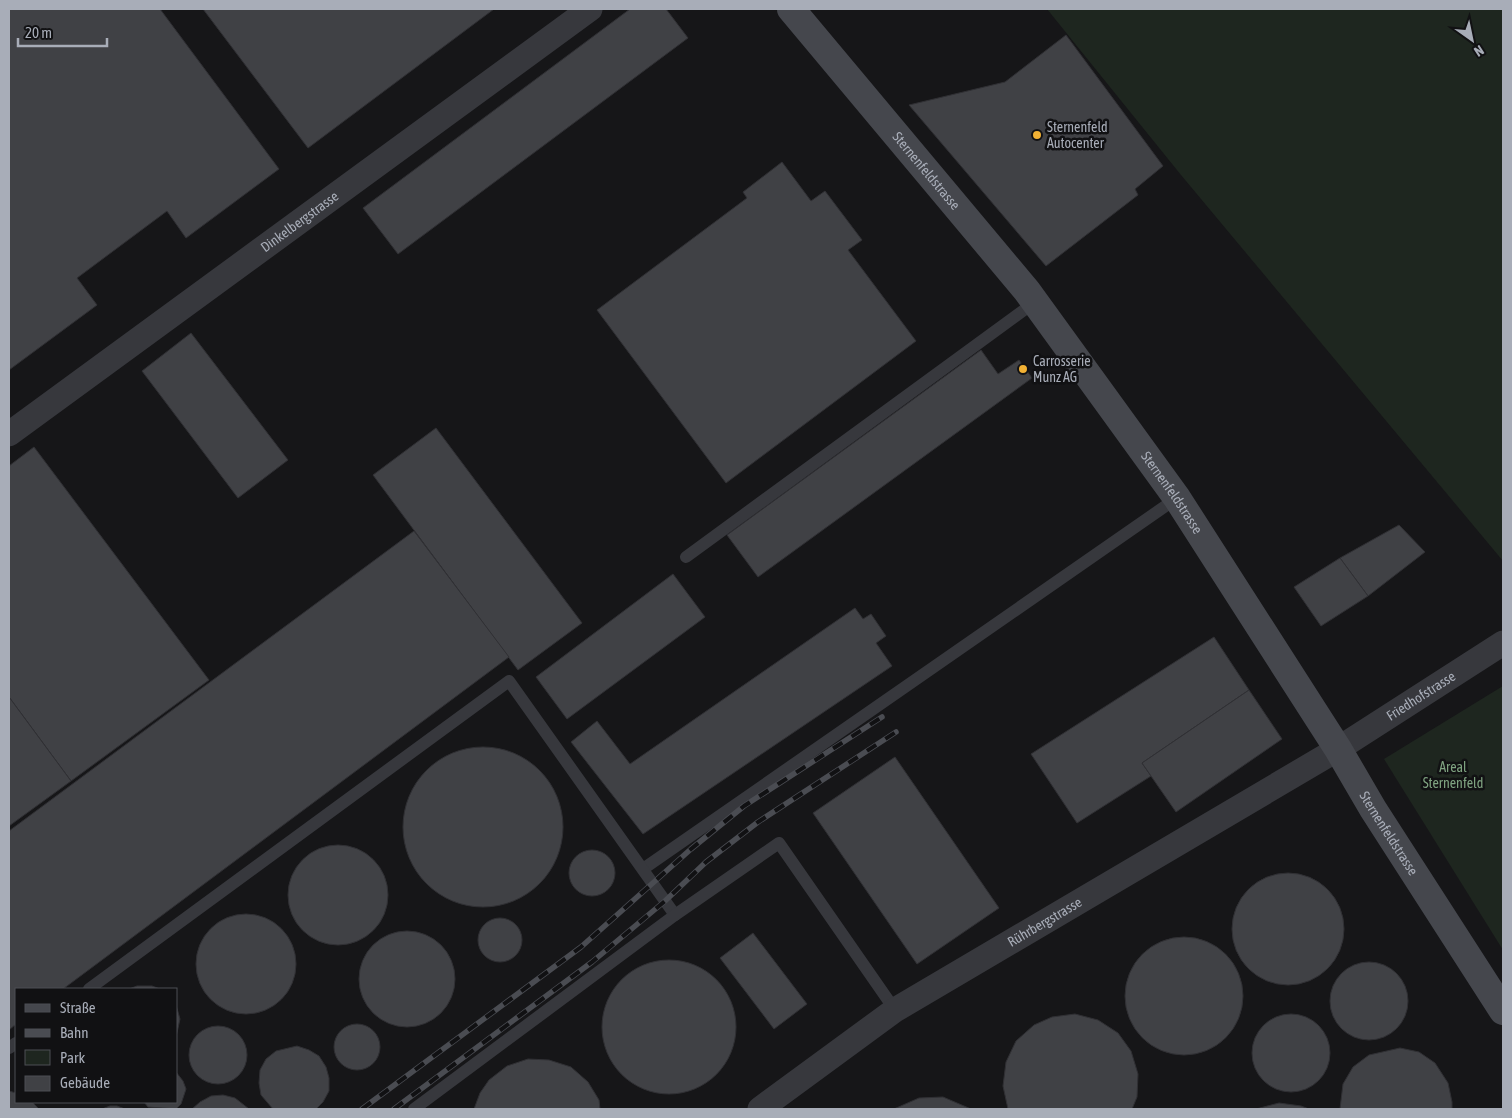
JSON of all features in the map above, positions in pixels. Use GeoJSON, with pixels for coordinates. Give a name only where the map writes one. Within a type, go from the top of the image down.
{"type":"FeatureCollection","features":[{"type":"Feature","properties":{"kind":"street","name":"Dinkelbergstrasse"},"geometry":{"type":"LineString","coordinates":[[9,434],[590,9]]}},
{"type":"Feature","properties":{"kind":"street","name":"Sternenfeldstrasse"},"geometry":{"type":"LineString","coordinates":[[792,9],[1035,302],[1177,498],[1503,1011]]}},
{"type":"Feature","properties":{"kind":"street","name":"Friedhofstrasse"},"geometry":{"type":"LineString","coordinates":[[1338,749],[1503,643]]}},
{"type":"Feature","properties":{"kind":"street","name":"Rührbergstrasse"},"geometry":{"type":"LineString","coordinates":[[760,1109],[895,1010],[1338,749]]}},
{"type":"Feature","properties":{"kind":"lane"},"geometry":{"type":"LineString","coordinates":[[686,557],[1035,302]]}},
{"type":"Feature","properties":{"kind":"lane"},"geometry":{"type":"LineString","coordinates":[[643,869],[1177,498]]}},
{"type":"Feature","properties":{"kind":"lane"},"geometry":{"type":"LineString","coordinates":[[90,988],[509,681],[675,915]]}},
{"type":"Feature","properties":{"kind":"lane"},"geometry":{"type":"LineString","coordinates":[[414,1109],[675,915],[779,843],[895,1010]]}},
{"type":"Feature","properties":{"kind":"green space"},"geometry":{"type":"Polygon","coordinates":[[[1047,9],[1503,9],[1503,561],[1181,175],[1047,9]]]}},
{"type":"Feature","properties":{"kind":"green space","name":"Areal Sternenfeld"},"geometry":{"type":"Polygon","coordinates":[[[1503,686],[1503,950],[1384,759],[1503,686]]]}},
{"type":"Feature","properties":{"kind":"building"},"geometry":{"type":"Polygon","coordinates":[[[9,9],[160,9],[279,169],[186,238],[167,211],[77,278],[97,305],[9,370],[9,9]]]}},
{"type":"Feature","properties":{"kind":"building"},"geometry":{"type":"Polygon","coordinates":[[[203,9],[494,9],[308,148],[203,9]]]}},
{"type":"Feature","properties":{"kind":"building"},"geometry":{"type":"Polygon","coordinates":[[[630,9],[666,9],[688,38],[398,254],[363,208],[630,9]]]}},
{"type":"Feature","properties":{"kind":"building","name":"Sternenfeld Autocenter"},"geometry":{"type":"Polygon","coordinates":[[[1066,35],[1163,166],[1135,189],[1138,195],[1046,266],[909,105],[1005,82],[1066,35]]]}},
{"type":"Feature","properties":{"kind":"building"},"geometry":{"type":"Polygon","coordinates":[[[782,162],[811,201],[825,191],[862,240],[848,250],[916,341],[726,483],[597,310],[747,198],[743,192],[782,162]]]}},
{"type":"Feature","properties":{"kind":"building"},"geometry":{"type":"Polygon","coordinates":[[[191,333],[288,460],[238,498],[142,371],[191,333]]]}},
{"type":"Feature","properties":{"kind":"building"},"geometry":{"type":"Polygon","coordinates":[[[981,350],[998,374],[1019,360],[1032,378],[758,577],[727,535],[981,350]]]}},
{"type":"Feature","properties":{"kind":"building"},"geometry":{"type":"Polygon","coordinates":[[[436,428],[582,623],[518,670],[373,475],[436,428]]]}},
{"type":"Feature","properties":{"kind":"building"},"geometry":{"type":"Polygon","coordinates":[[[34,447],[209,680],[71,781],[9,697],[9,466],[34,447]]]}},
{"type":"Feature","properties":{"kind":"building"},"geometry":{"type":"Polygon","coordinates":[[[1399,525],[1425,552],[1368,596],[1340,558],[1399,525]]]}},
{"type":"Feature","properties":{"kind":"building"},"geometry":{"type":"Polygon","coordinates":[[[414,531],[509,657],[64,988],[15,988],[15,1025],[9,1030],[9,831],[414,531]]]}},
{"type":"Feature","properties":{"kind":"building"},"geometry":{"type":"Polygon","coordinates":[[[1340,558],[1368,596],[1321,626],[1294,587],[1340,558]]]}},
{"type":"Feature","properties":{"kind":"building"},"geometry":{"type":"Polygon","coordinates":[[[673,574],[705,617],[567,719],[536,677],[673,574]]]}},
{"type":"Feature","properties":{"kind":"building"},"geometry":{"type":"Polygon","coordinates":[[[855,608],[863,619],[871,614],[886,636],[876,643],[892,666],[643,834],[571,742],[597,721],[630,764],[855,608]]]}},
{"type":"Feature","properties":{"kind":"building"},"geometry":{"type":"Polygon","coordinates":[[[1214,637],[1249,690],[1142,763],[1151,776],[1077,823],[1031,754],[1214,637]]]}},
{"type":"Feature","properties":{"kind":"building"},"geometry":{"type":"Polygon","coordinates":[[[1249,690],[1282,739],[1176,812],[1142,763],[1249,690]]]}},
{"type":"Feature","properties":{"kind":"building"},"geometry":{"type":"Polygon","coordinates":[[[9,697],[71,781],[9,826],[9,697]]]}},
{"type":"Feature","properties":{"kind":"building"},"geometry":{"type":"Polygon","coordinates":[[[475,747],[491,747],[521,756],[540,770],[557,796],[563,819],[563,835],[557,858],[540,884],[521,898],[506,904],[491,907],[475,907],[445,898],[421,878],[412,865],[406,850],[403,835],[403,819],[412,789],[432,765],[445,756],[460,750],[475,747]]]}},
{"type":"Feature","properties":{"kind":"building"},"geometry":{"type":"Polygon","coordinates":[[[895,757],[999,908],[917,964],[813,813],[895,757]]]}},
{"type":"Feature","properties":{"kind":"building"},"geometry":{"type":"Polygon","coordinates":[[[338,845],[357,849],[373,860],[384,876],[388,895],[384,914],[373,930],[357,941],[338,945],[319,941],[303,930],[292,914],[288,895],[292,876],[303,860],[319,849],[338,845]]]}},
{"type":"Feature","properties":{"kind":"building"},"geometry":{"type":"Polygon","coordinates":[[[592,850],[605,854],[611,860],[615,873],[611,886],[605,892],[592,896],[579,892],[573,886],[569,873],[573,860],[579,854],[592,850]]]}},
{"type":"Feature","properties":{"kind":"building"},"geometry":{"type":"Polygon","coordinates":[[[1288,873],[1299,874],[1309,878],[1327,890],[1339,908],[1343,918],[1343,940],[1339,950],[1327,968],[1309,980],[1299,984],[1288,985],[1277,984],[1267,980],[1249,968],[1237,950],[1233,940],[1232,929],[1233,918],[1237,908],[1249,890],[1267,878],[1277,874],[1288,873]]]}},
{"type":"Feature","properties":{"kind":"building"},"geometry":{"type":"Polygon","coordinates":[[[246,914],[265,917],[282,928],[293,945],[296,964],[293,983],[282,1000],[265,1011],[246,1014],[227,1011],[210,1000],[199,983],[196,964],[199,945],[210,928],[227,917],[246,914]]]}},
{"type":"Feature","properties":{"kind":"building"},"geometry":{"type":"Polygon","coordinates":[[[496,918],[504,918],[516,924],[522,940],[516,956],[504,962],[496,962],[484,956],[478,944],[478,936],[484,924],[496,918]]]}},
{"type":"Feature","properties":{"kind":"building"},"geometry":{"type":"Polygon","coordinates":[[[407,931],[425,935],[441,945],[451,961],[455,979],[451,997],[441,1013],[425,1023],[407,1027],[389,1023],[373,1013],[363,997],[359,979],[363,961],[373,945],[389,935],[407,931]]]}},
{"type":"Feature","properties":{"kind":"building"},"geometry":{"type":"Polygon","coordinates":[[[753,933],[807,1004],[774,1029],[720,958],[753,933]]]}},
{"type":"Feature","properties":{"kind":"building"},"geometry":{"type":"Polygon","coordinates":[[[1184,937],[1206,942],[1217,947],[1233,963],[1238,974],[1243,996],[1238,1018],[1233,1029],[1217,1045],[1206,1050],[1184,1055],[1162,1050],[1151,1045],[1135,1029],[1130,1018],[1125,996],[1130,974],[1135,963],[1151,947],[1162,942],[1184,937]]]}},
{"type":"Feature","properties":{"kind":"building"},"geometry":{"type":"Polygon","coordinates":[[[669,960],[695,965],[716,980],[731,1001],[736,1027],[731,1053],[716,1074],[695,1089],[669,1094],[643,1089],[622,1074],[607,1053],[602,1027],[607,1001],[622,980],[643,965],[669,960]]]}},
{"type":"Feature","properties":{"kind":"building"},"geometry":{"type":"Polygon","coordinates":[[[1361,962],[1377,962],[1391,968],[1402,979],[1408,993],[1408,1009],[1402,1023],[1391,1034],[1377,1040],[1361,1040],[1347,1034],[1336,1023],[1330,1009],[1330,993],[1336,979],[1347,968],[1361,962]]]}},
{"type":"Feature","properties":{"kind":"building"},"geometry":{"type":"Polygon","coordinates":[[[152,986],[157,988],[132,988],[152,986]]]}},
{"type":"Feature","properties":{"kind":"building"},"geometry":{"type":"Polygon","coordinates":[[[178,1012],[180,1019],[178,1028],[178,1012]]]}},
{"type":"Feature","properties":{"kind":"building"},"geometry":{"type":"Polygon","coordinates":[[[1075,1014],[1098,1020],[1118,1033],[1131,1051],[1138,1074],[1137,1097],[1132,1109],[1008,1109],[1003,1086],[1006,1062],[1016,1041],[1034,1025],[1052,1017],[1075,1014]]]}},
{"type":"Feature","properties":{"kind":"building"},"geometry":{"type":"Polygon","coordinates":[[[1283,1014],[1299,1014],[1313,1020],[1324,1031],[1330,1045],[1330,1061],[1324,1075],[1313,1086],[1299,1092],[1283,1092],[1269,1086],[1258,1075],[1252,1061],[1252,1045],[1258,1031],[1269,1020],[1283,1014]]]}},
{"type":"Feature","properties":{"kind":"building"},"geometry":{"type":"Polygon","coordinates":[[[357,1024],[370,1028],[376,1034],[380,1047],[376,1060],[370,1066],[357,1070],[344,1066],[338,1060],[334,1047],[338,1034],[344,1028],[357,1024]]]}},
{"type":"Feature","properties":{"kind":"building"},"geometry":{"type":"Polygon","coordinates":[[[218,1026],[229,1028],[242,1039],[247,1055],[245,1066],[234,1079],[218,1084],[207,1082],[194,1071],[189,1055],[191,1044],[202,1031],[218,1026]]]}},
{"type":"Feature","properties":{"kind":"building"},"geometry":{"type":"Polygon","coordinates":[[[297,1046],[319,1056],[326,1067],[329,1078],[329,1091],[323,1102],[316,1109],[273,1109],[261,1095],[259,1083],[260,1070],[266,1059],[276,1051],[297,1046]]]}},
{"type":"Feature","properties":{"kind":"building"},"geometry":{"type":"Polygon","coordinates":[[[1400,1048],[1419,1052],[1435,1063],[1448,1083],[1452,1109],[1340,1109],[1343,1084],[1353,1067],[1369,1055],[1400,1048]]]}},
{"type":"Feature","properties":{"kind":"building"},"geometry":{"type":"Polygon","coordinates":[[[528,1059],[549,1060],[571,1067],[588,1082],[599,1100],[600,1109],[474,1109],[480,1093],[489,1080],[507,1066],[528,1059]]]}},
{"type":"Feature","properties":{"kind":"building"},"geometry":{"type":"Polygon","coordinates":[[[178,1075],[186,1089],[181,1104],[176,1109],[148,1107],[145,1103],[178,1103],[178,1075]]]}},
{"type":"Feature","properties":{"kind":"building"},"geometry":{"type":"Polygon","coordinates":[[[9,1091],[15,1093],[15,1103],[33,1103],[39,1109],[9,1109],[9,1091]]]}},
{"type":"Feature","properties":{"kind":"building"},"geometry":{"type":"Polygon","coordinates":[[[223,1095],[235,1098],[249,1109],[192,1109],[211,1096],[223,1095]]]}},
{"type":"Feature","properties":{"kind":"building"},"geometry":{"type":"Polygon","coordinates":[[[943,1097],[971,1109],[894,1109],[919,1098],[943,1097]]]}},
{"type":"Feature","properties":{"kind":"building"},"geometry":{"type":"Polygon","coordinates":[[[1279,1103],[1301,1106],[1309,1109],[1256,1109],[1279,1103]]]}},
{"type":"Feature","properties":{"kind":"building"},"geometry":{"type":"Polygon","coordinates":[[[117,1106],[125,1109],[102,1109],[117,1106]]]}},
{"type":"Feature","properties":{"kind":"railway"},"geometry":{"type":"LineString","coordinates":[[362,1109],[581,947],[691,849],[744,806],[882,717]]}},
{"type":"Feature","properties":{"kind":"railway"},"geometry":{"type":"LineString","coordinates":[[394,1109],[592,962],[665,901],[706,862],[758,822],[896,732]]}},
{"type":"Feature","properties":{"kind":"place","name":"Sternenfeld Autocenter"},"geometry":{"type":"Point","coordinates":[1037,135]}},
{"type":"Feature","properties":{"kind":"place","name":"Carrosserie Munz AG"},"geometry":{"type":"Point","coordinates":[1023,369]}}]}
